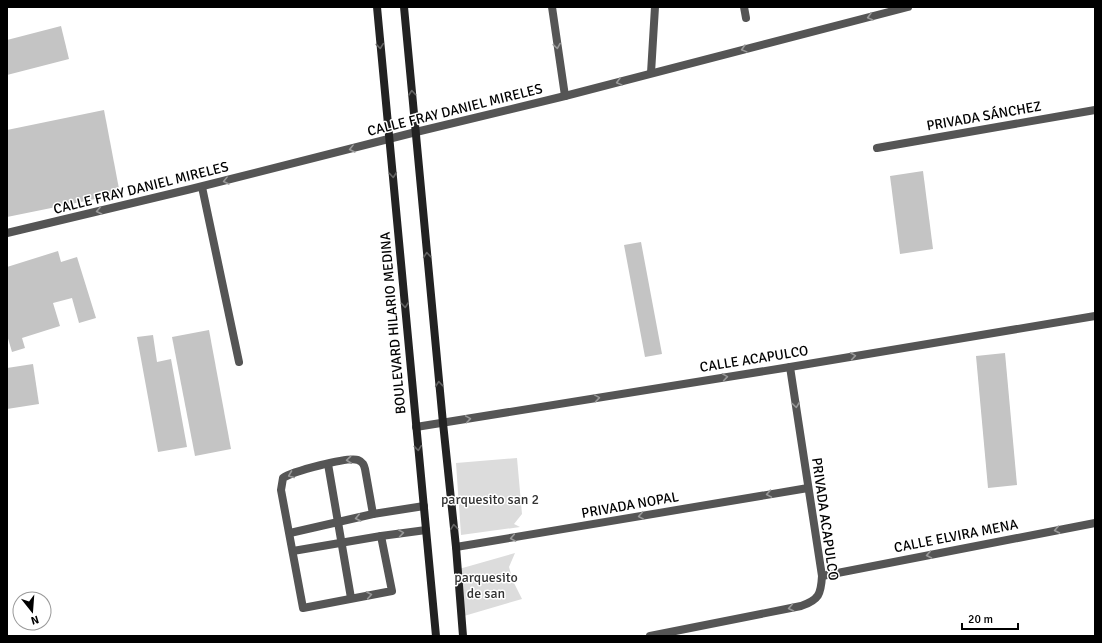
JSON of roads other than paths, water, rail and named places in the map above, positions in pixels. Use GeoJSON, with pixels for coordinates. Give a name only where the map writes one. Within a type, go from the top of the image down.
{"type":"FeatureCollection","features":[{"type":"Feature","properties":{"kind":"main road","name":"BOULEVARD HILARIO MEDINA"},"geometry":{"type":"LineString","coordinates":[[377,7],[436,636]]}},
{"type":"Feature","properties":{"kind":"main road"},"geometry":{"type":"LineString","coordinates":[[404,7],[456,547],[463,636]]}},
{"type":"Feature","properties":{"kind":"street"},"geometry":{"type":"LineString","coordinates":[[552,7],[565,96]]}},
{"type":"Feature","properties":{"kind":"street"},"geometry":{"type":"LineString","coordinates":[[651,74],[655,7]]}},
{"type":"Feature","properties":{"kind":"street"},"geometry":{"type":"LineString","coordinates":[[744,7],[746,18]]}},
{"type":"Feature","properties":{"kind":"street","name":"CALLE FRAY DANIEL MIRELES"},"geometry":{"type":"LineString","coordinates":[[7,233],[202,187],[416,132],[565,96],[908,7]]}},
{"type":"Feature","properties":{"kind":"street","name":"PRIVADA SÁNCHEZ"},"geometry":{"type":"LineString","coordinates":[[876,148],[1095,110]]}},
{"type":"Feature","properties":{"kind":"street"},"geometry":{"type":"LineString","coordinates":[[202,187],[240,362]]}},
{"type":"Feature","properties":{"kind":"street","name":"CALLE ACAPULCO"},"geometry":{"type":"LineString","coordinates":[[416,427],[1095,316]]}},
{"type":"Feature","properties":{"kind":"street","name":"PRIVADA ACAPULCO"},"geometry":{"type":"LineString","coordinates":[[650,636],[794,607],[811,602],[818,597],[822,588],[822,576],[790,367]]}},
{"type":"Feature","properties":{"kind":"street"},"geometry":{"type":"LineString","coordinates":[[373,514],[365,469],[363,463],[358,460],[352,459],[328,464],[289,474],[283,478],[281,490],[303,608],[392,591],[381,536]]}},
{"type":"Feature","properties":{"kind":"street"},"geometry":{"type":"LineString","coordinates":[[328,464],[351,598]]}},
{"type":"Feature","properties":{"kind":"street","name":"PRIVADA NOPAL"},"geometry":{"type":"LineString","coordinates":[[456,547],[808,488]]}},
{"type":"Feature","properties":{"kind":"street"},"geometry":{"type":"LineString","coordinates":[[290,533],[373,514],[424,506]]}},
{"type":"Feature","properties":{"kind":"street","name":"CALLE ELVIRA MENA"},"geometry":{"type":"LineString","coordinates":[[822,576],[1095,522]]}},
{"type":"Feature","properties":{"kind":"street"},"geometry":{"type":"LineString","coordinates":[[293,551],[426,530]]}},
{"type":"Feature","properties":{"kind":"park label","name":"parquesito san 2"},"geometry":{"type":"Point","coordinates":[490,499]}},
{"type":"Feature","properties":{"kind":"park label","name":"parquesito de san"},"geometry":{"type":"Point","coordinates":[486,586]}}]}
